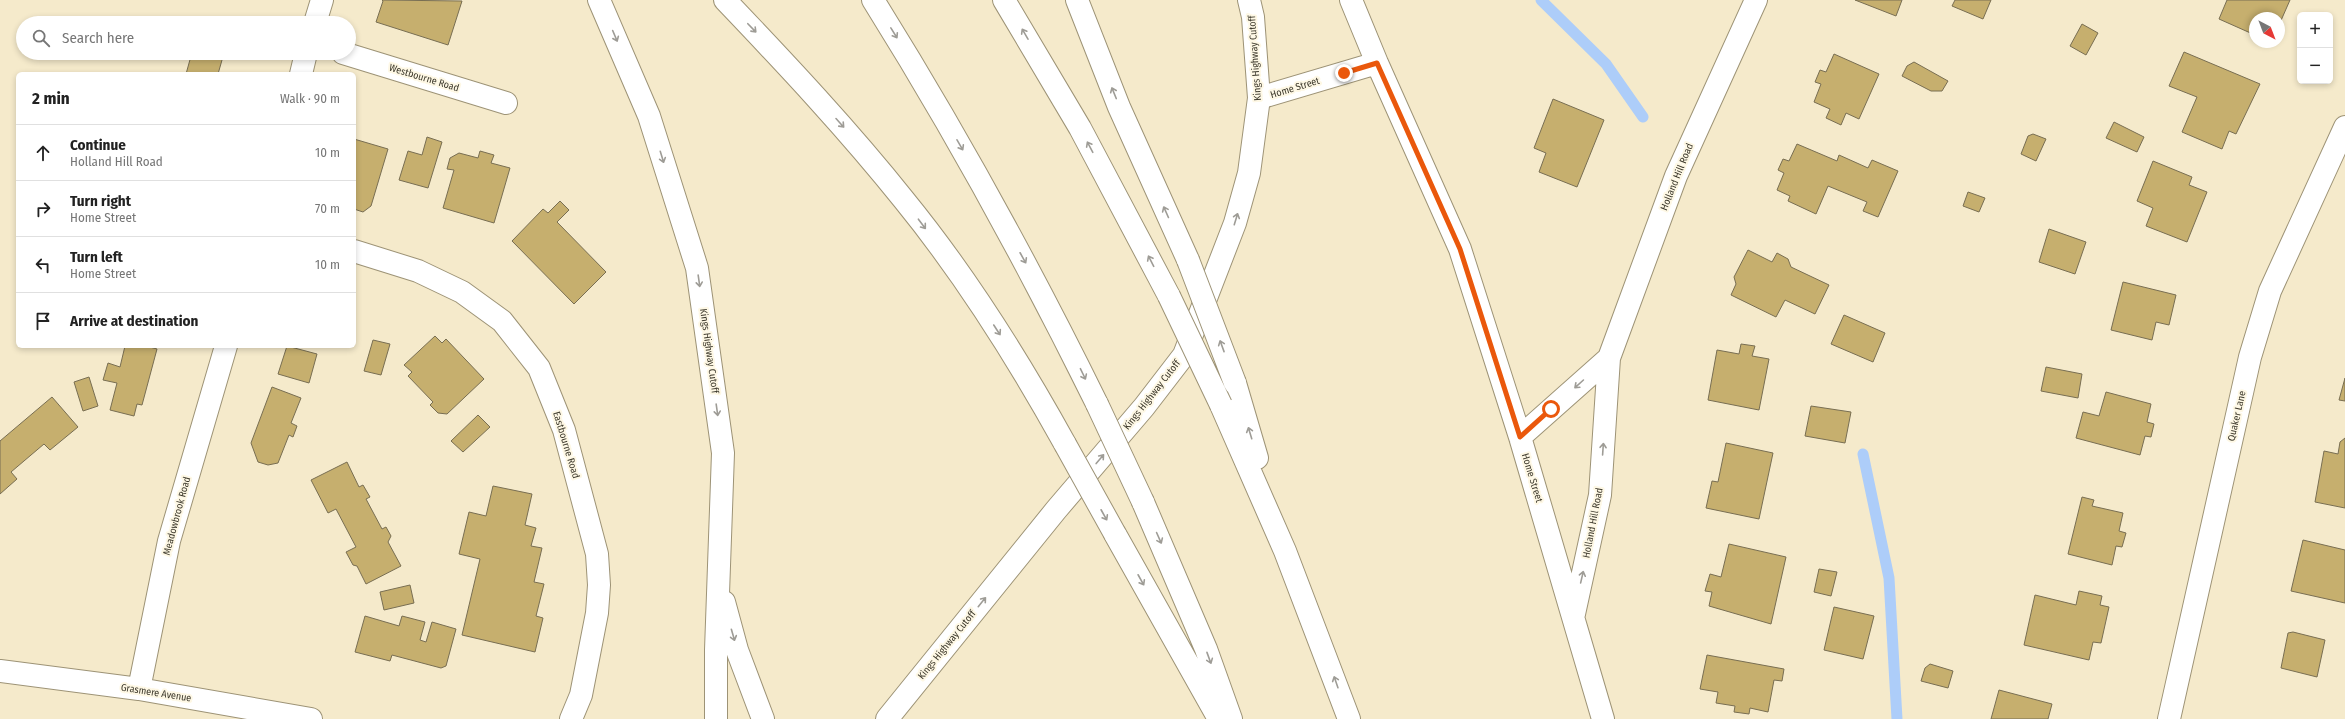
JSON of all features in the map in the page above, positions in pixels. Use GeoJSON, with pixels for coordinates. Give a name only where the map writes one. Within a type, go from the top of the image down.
{"type":"FeatureCollection","features":[{"type":"Feature","properties":{"kind":"main road"},"geometry":{"type":"LineString","coordinates":[[317,16],[322,0]]}},
{"type":"Feature","properties":{"kind":"main road","name":"Kings Highway Cutoff"},"geometry":{"type":"LineString","coordinates":[[599,0],[649,116],[697,268],[723,453],[716,719]]}},
{"type":"Feature","properties":{"kind":"main road"},"geometry":{"type":"LineString","coordinates":[[725,0],[847,131],[905,201],[960,275],[999,332],[1036,391],[1114,534],[1219,719]]}},
{"type":"Feature","properties":{"kind":"main road"},"geometry":{"type":"LineString","coordinates":[[873,0],[917,70],[1046,301],[1143,502],[1206,649],[1231,719]]}},
{"type":"Feature","properties":{"kind":"main road"},"geometry":{"type":"LineString","coordinates":[[1004,0],[1080,128],[1169,296],[1221,405],[1285,551],[1349,719]]}},
{"type":"Feature","properties":{"kind":"main road"},"geometry":{"type":"LineString","coordinates":[[1077,0],[1120,107],[1188,260],[1235,383],[1285,551]]}},
{"type":"Feature","properties":{"kind":"main road","name":"Kings Highway Cutoff"},"geometry":{"type":"LineString","coordinates":[[893,714],[1144,407],[1184,355],[1235,223],[1249,173],[1259,98],[1253,17],[1249,0]]}},
{"type":"Feature","properties":{"kind":"main road","name":"Home Street"},"geometry":{"type":"LineString","coordinates":[[1351,0],[1377,63],[1460,249],[1520,437],[1603,719]]}},
{"type":"Feature","properties":{"kind":"main road","name":"Holland Hill Road"},"geometry":{"type":"LineString","coordinates":[[1573,615],[1600,495],[1609,358],[1676,176],[1756,0]]}},
{"type":"Feature","properties":{"kind":"main road","name":"Westbourne Road"},"geometry":{"type":"LineString","coordinates":[[356,57],[506,103]]}},
{"type":"Feature","properties":{"kind":"main road"},"geometry":{"type":"LineString","coordinates":[[301,72],[304,60]]}},
{"type":"Feature","properties":{"kind":"main road","name":"Home Street"},"geometry":{"type":"LineString","coordinates":[[1259,98],[1377,63]]}},
{"type":"Feature","properties":{"kind":"main road","name":"Quaker Lane"},"geometry":{"type":"LineString","coordinates":[[2169,719],[2250,357],[2270,291],[2345,127]]}},
{"type":"Feature","properties":{"kind":"main road","name":"Eastbourne Road"},"geometry":{"type":"LineString","coordinates":[[356,252],[418,271],[462,292],[502,321],[539,368],[564,430],[597,554],[599,585],[597,613],[581,695],[571,719]]}},
{"type":"Feature","properties":{"kind":"main road","name":"Meadowbrook Road"},"geometry":{"type":"LineString","coordinates":[[139,689],[169,542],[225,348]]}},
{"type":"Feature","properties":{"kind":"main road","name":"Holland Hill Road"},"geometry":{"type":"LineString","coordinates":[[1520,437],[1609,358]]}},
{"type":"Feature","properties":{"kind":"main road"},"geometry":{"type":"LineString","coordinates":[[719,584],[737,650],[763,719]]}},
{"type":"Feature","properties":{"kind":"main road","name":"Grasmere Avenue"},"geometry":{"type":"LineString","coordinates":[[0,671],[139,689],[311,719]]}},
{"type":"Feature","properties":{"kind":"building"},"geometry":{"type":"Polygon","coordinates":[[[382,0],[462,1],[448,45],[376,22],[383,1],[382,0]]]}},
{"type":"Feature","properties":{"kind":"building"},"geometry":{"type":"Polygon","coordinates":[[[1855,0],[1902,0],[1896,16],[1855,0]]]}},
{"type":"Feature","properties":{"kind":"building"},"geometry":{"type":"Polygon","coordinates":[[[1955,0],[1991,0],[1983,19],[1952,6],[1955,0]]]}},
{"type":"Feature","properties":{"kind":"building"},"geometry":{"type":"Polygon","coordinates":[[[2227,0],[2290,0],[2285,12],[2249,12],[2249,32],[2219,19],[2227,0]]]}},
{"type":"Feature","properties":{"kind":"building"},"geometry":{"type":"Polygon","coordinates":[[[2082,24],[2098,33],[2086,55],[2070,46],[2082,24]]]}},
{"type":"Feature","properties":{"kind":"building"},"geometry":{"type":"Polygon","coordinates":[[[2184,52],[2260,84],[2236,134],[2229,131],[2222,149],[2182,132],[2197,97],[2169,86],[2184,52]]]}},
{"type":"Feature","properties":{"kind":"building"},"geometry":{"type":"Polygon","coordinates":[[[1834,54],[1879,74],[1859,119],[1846,113],[1841,125],[1826,118],[1830,109],[1814,102],[1821,84],[1815,82],[1820,70],[1826,72],[1834,54]]]}},
{"type":"Feature","properties":{"kind":"building"},"geometry":{"type":"Polygon","coordinates":[[[190,60],[222,60],[219,72],[187,72],[190,60]]]}},
{"type":"Feature","properties":{"kind":"building"},"geometry":{"type":"Polygon","coordinates":[[[1914,62],[1948,81],[1942,91],[1931,91],[1902,76],[1907,66],[1914,62]]]}},
{"type":"Feature","properties":{"kind":"building"},"geometry":{"type":"Polygon","coordinates":[[[1553,99],[1604,120],[1577,187],[1539,172],[1546,153],[1534,148],[1553,99]]]}},
{"type":"Feature","properties":{"kind":"building"},"geometry":{"type":"Polygon","coordinates":[[[2114,122],[2144,137],[2137,152],[2106,138],[2114,122]]]}},
{"type":"Feature","properties":{"kind":"building"},"geometry":{"type":"Polygon","coordinates":[[[2033,134],[2046,139],[2036,161],[2021,154],[2028,136],[2033,134]]]}},
{"type":"Feature","properties":{"kind":"building"},"geometry":{"type":"Polygon","coordinates":[[[427,137],[442,142],[428,188],[399,180],[408,151],[422,155],[427,137]]]}},
{"type":"Feature","properties":{"kind":"building"},"geometry":{"type":"Polygon","coordinates":[[[356,140],[388,149],[371,206],[363,212],[356,210],[356,140]]]}},
{"type":"Feature","properties":{"kind":"building"},"geometry":{"type":"Polygon","coordinates":[[[1797,144],[1837,161],[1839,155],[1868,168],[1872,160],[1898,171],[1878,217],[1863,211],[1867,202],[1828,186],[1816,214],[1788,201],[1790,196],[1777,190],[1784,173],[1778,170],[1783,159],[1789,161],[1797,144]]]}},
{"type":"Feature","properties":{"kind":"building"},"geometry":{"type":"Polygon","coordinates":[[[480,151],[494,155],[491,163],[510,168],[494,223],[443,208],[454,170],[447,169],[450,158],[459,153],[478,158],[480,151]]]}},
{"type":"Feature","properties":{"kind":"building"},"geometry":{"type":"Polygon","coordinates":[[[2153,161],[2192,177],[2189,185],[2207,192],[2187,242],[2146,226],[2153,208],[2137,201],[2153,161]]]}},
{"type":"Feature","properties":{"kind":"building"},"geometry":{"type":"Polygon","coordinates":[[[1968,192],[1985,198],[1979,212],[1963,206],[1968,192]]]}},
{"type":"Feature","properties":{"kind":"building"},"geometry":{"type":"Polygon","coordinates":[[[560,201],[569,210],[557,222],[606,272],[574,304],[512,241],[543,209],[548,213],[560,201]]]}},
{"type":"Feature","properties":{"kind":"building"},"geometry":{"type":"Polygon","coordinates":[[[2049,229],[2086,242],[2075,274],[2039,262],[2049,229]]]}},
{"type":"Feature","properties":{"kind":"building"},"geometry":{"type":"Polygon","coordinates":[[[1748,250],[1772,262],[1777,253],[1788,259],[1791,267],[1829,285],[1815,314],[1785,300],[1776,317],[1731,295],[1736,284],[1734,277],[1748,250]]]}},
{"type":"Feature","properties":{"kind":"building"},"geometry":{"type":"Polygon","coordinates":[[[2123,282],[2176,295],[2169,325],[2156,322],[2152,340],[2111,330],[2123,282]]]}},
{"type":"Feature","properties":{"kind":"building"},"geometry":{"type":"Polygon","coordinates":[[[1844,315],[1885,333],[1873,362],[1831,344],[1844,315]]]}},
{"type":"Feature","properties":{"kind":"building"},"geometry":{"type":"Polygon","coordinates":[[[435,336],[442,343],[446,339],[484,379],[447,414],[438,413],[430,405],[433,402],[408,376],[412,372],[404,365],[435,336]]]}},
{"type":"Feature","properties":{"kind":"building"},"geometry":{"type":"Polygon","coordinates":[[[373,340],[390,344],[381,375],[364,371],[373,340]]]}},
{"type":"Feature","properties":{"kind":"building"},"geometry":{"type":"Polygon","coordinates":[[[1741,344],[1755,346],[1752,356],[1769,359],[1759,410],[1708,400],[1717,350],[1739,354],[1741,344]]]}},
{"type":"Feature","properties":{"kind":"building"},"geometry":{"type":"Polygon","coordinates":[[[125,348],[157,349],[142,405],[137,404],[134,416],[110,410],[117,383],[103,380],[108,363],[120,367],[125,348]]]}},
{"type":"Feature","properties":{"kind":"building"},"geometry":{"type":"Polygon","coordinates":[[[286,348],[294,348],[317,354],[309,383],[278,374],[286,348]]]}},
{"type":"Feature","properties":{"kind":"building"},"geometry":{"type":"Polygon","coordinates":[[[2046,367],[2082,374],[2078,398],[2041,391],[2046,367]]]}},
{"type":"Feature","properties":{"kind":"building"},"geometry":{"type":"Polygon","coordinates":[[[89,377],[98,406],[83,411],[74,382],[89,377]]]}},
{"type":"Feature","properties":{"kind":"building"},"geometry":{"type":"Polygon","coordinates":[[[2345,378],[2345,401],[2339,400],[2345,378]]]}},
{"type":"Feature","properties":{"kind":"building"},"geometry":{"type":"Polygon","coordinates":[[[272,387],[301,398],[291,423],[297,426],[293,437],[289,435],[278,463],[268,465],[258,462],[251,443],[272,387]]]}},
{"type":"Feature","properties":{"kind":"building"},"geometry":{"type":"Polygon","coordinates":[[[2106,392],[2151,404],[2147,422],[2154,424],[2151,437],[2145,436],[2140,455],[2076,438],[2083,412],[2099,416],[2106,392]]]}},
{"type":"Feature","properties":{"kind":"building"},"geometry":{"type":"Polygon","coordinates":[[[52,397],[78,427],[50,450],[44,444],[11,472],[17,479],[0,494],[0,441],[52,397]]]}},
{"type":"Feature","properties":{"kind":"building"},"geometry":{"type":"Polygon","coordinates":[[[1811,406],[1851,412],[1845,443],[1805,436],[1811,406]]]}},
{"type":"Feature","properties":{"kind":"building"},"geometry":{"type":"Polygon","coordinates":[[[478,415],[490,427],[463,452],[451,441],[478,415]]]}},
{"type":"Feature","properties":{"kind":"building"},"geometry":{"type":"Polygon","coordinates":[[[2345,438],[2345,508],[2315,502],[2324,451],[2338,454],[2340,442],[2345,438]]]}},
{"type":"Feature","properties":{"kind":"building"},"geometry":{"type":"Polygon","coordinates":[[[1726,443],[1773,453],[1759,519],[1706,508],[1712,481],[1718,482],[1726,443]]]}},
{"type":"Feature","properties":{"kind":"building"},"geometry":{"type":"Polygon","coordinates":[[[347,462],[359,487],[363,485],[370,497],[366,499],[382,529],[386,527],[391,536],[388,542],[401,566],[366,584],[357,566],[353,565],[346,552],[356,547],[336,509],[328,513],[311,480],[347,462]]]}},
{"type":"Feature","properties":{"kind":"building"},"geometry":{"type":"Polygon","coordinates":[[[493,486],[532,494],[525,525],[536,528],[531,546],[542,548],[534,582],[544,584],[536,616],[543,618],[535,652],[462,635],[480,559],[459,554],[469,512],[486,516],[493,486]]]}},
{"type":"Feature","properties":{"kind":"building"},"geometry":{"type":"Polygon","coordinates":[[[2082,497],[2094,500],[2092,506],[2123,513],[2119,531],[2126,533],[2122,547],[2116,546],[2112,565],[2068,554],[2082,497]]]}},
{"type":"Feature","properties":{"kind":"building"},"geometry":{"type":"Polygon","coordinates":[[[2303,540],[2345,550],[2345,603],[2291,591],[2303,540]]]}},
{"type":"Feature","properties":{"kind":"building"},"geometry":{"type":"Polygon","coordinates":[[[1729,544],[1786,557],[1771,624],[1709,606],[1712,592],[1705,591],[1710,574],[1721,577],[1729,544]]]}},
{"type":"Feature","properties":{"kind":"building"},"geometry":{"type":"Polygon","coordinates":[[[1819,569],[1837,572],[1831,596],[1814,592],[1819,569]]]}},
{"type":"Feature","properties":{"kind":"building"},"geometry":{"type":"Polygon","coordinates":[[[410,585],[414,603],[384,610],[380,592],[410,585]]]}},
{"type":"Feature","properties":{"kind":"building"},"geometry":{"type":"Polygon","coordinates":[[[2079,591],[2102,596],[2100,605],[2109,607],[2101,643],[2093,642],[2089,660],[2024,645],[2035,595],[2076,605],[2079,591]]]}},
{"type":"Feature","properties":{"kind":"building"},"geometry":{"type":"Polygon","coordinates":[[[1834,607],[1874,616],[1863,659],[1824,650],[1834,607]]]}},
{"type":"Feature","properties":{"kind":"building"},"geometry":{"type":"Polygon","coordinates":[[[365,616],[399,626],[402,616],[425,622],[420,640],[426,642],[432,622],[456,629],[446,666],[441,668],[392,655],[390,661],[355,652],[365,616]]]}},
{"type":"Feature","properties":{"kind":"building"},"geometry":{"type":"Polygon","coordinates":[[[2293,632],[2325,640],[2317,677],[2281,668],[2288,633],[2293,632]]]}},
{"type":"Feature","properties":{"kind":"building"},"geometry":{"type":"Polygon","coordinates":[[[1707,655],[1784,669],[1782,681],[1774,680],[1768,712],[1750,708],[1749,714],[1734,712],[1735,706],[1716,703],[1718,692],[1700,689],[1707,655]]]}},
{"type":"Feature","properties":{"kind":"building"},"geometry":{"type":"Polygon","coordinates":[[[1930,664],[1953,671],[1948,688],[1921,681],[1925,668],[1930,664]]]}},
{"type":"Feature","properties":{"kind":"building"},"geometry":{"type":"Polygon","coordinates":[[[1999,690],[2052,704],[2048,719],[1991,719],[1999,690]]]}},
{"type":"Feature","properties":{"kind":"waterway"},"geometry":{"type":"LineString","coordinates":[[1541,0],[1606,64],[1643,117]]}},
{"type":"Feature","properties":{"kind":"waterway"},"geometry":{"type":"LineString","coordinates":[[1863,454],[1889,578],[1897,719]]}},
{"type":"Feature","properties":{"kind":"route"},"geometry":{"type":"LineString","coordinates":[[1344,73],[1377,63],[1460,249],[1520,437],[1551,409]]}}]}
